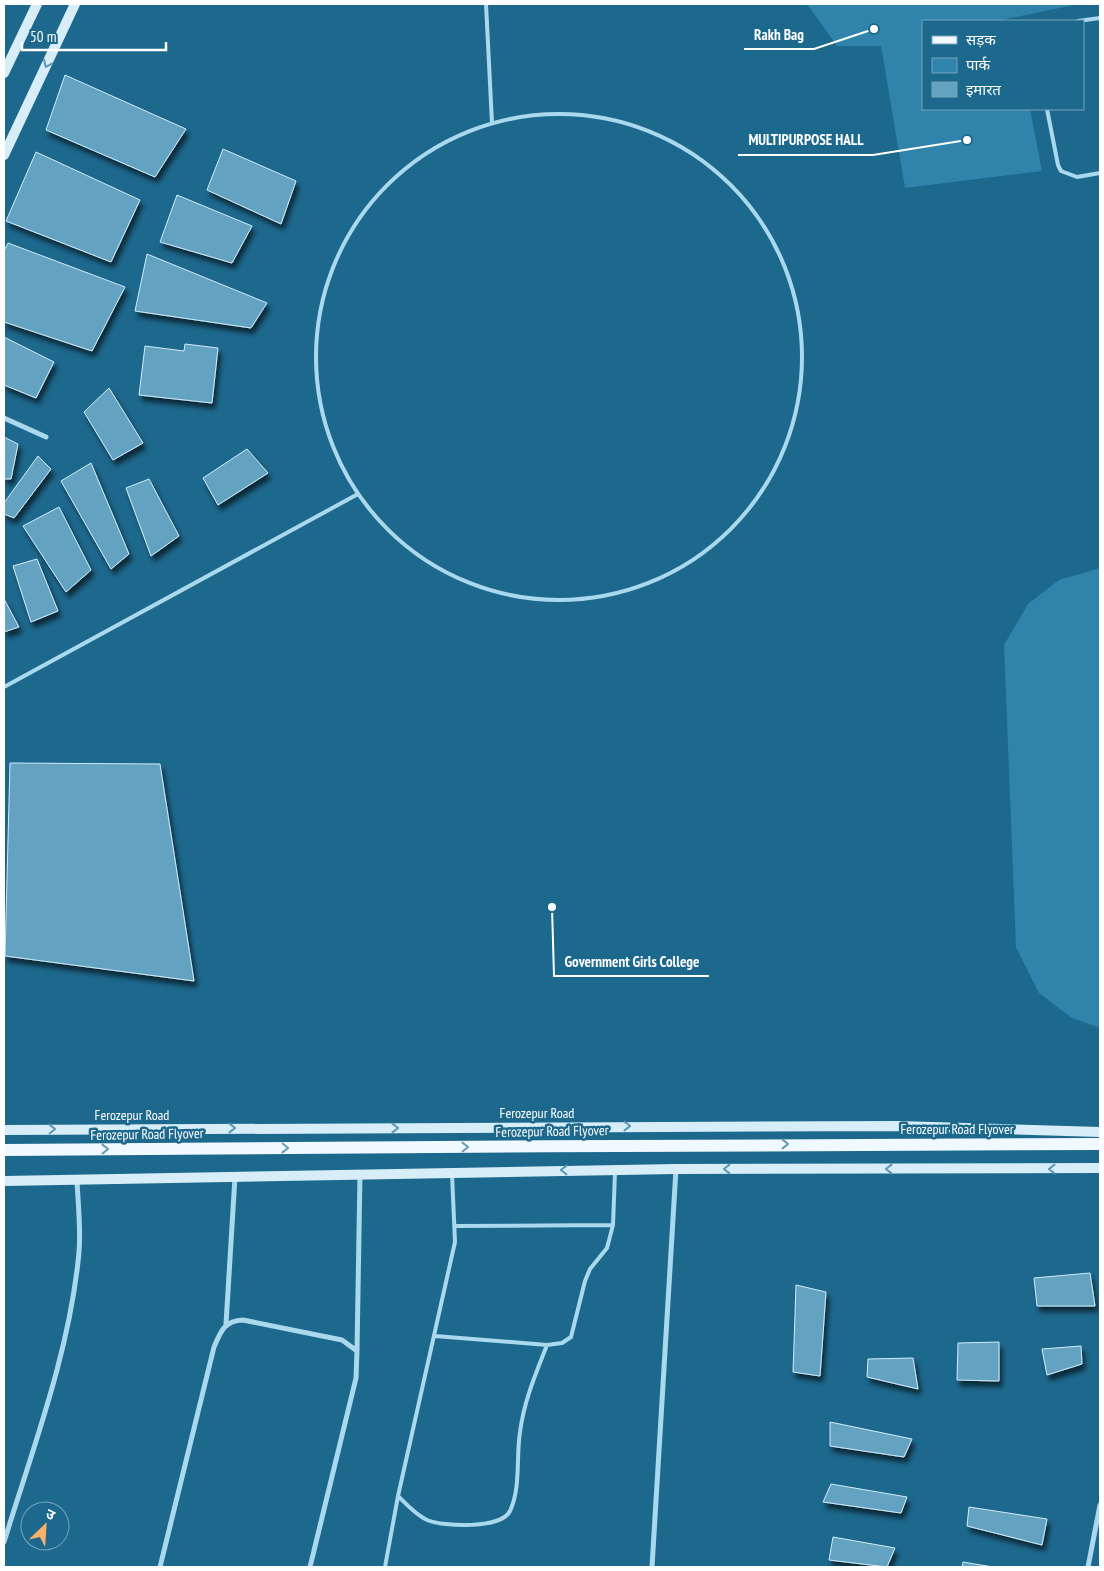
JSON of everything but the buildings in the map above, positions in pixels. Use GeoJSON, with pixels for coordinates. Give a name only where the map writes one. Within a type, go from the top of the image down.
{"type":"FeatureCollection","features":[{"type":"Feature","properties":{"kind":"main road"},"geometry":{"type":"LineString","coordinates":[[4,73],[37,4]]}},
{"type":"Feature","properties":{"kind":"main road"},"geometry":{"type":"LineString","coordinates":[[4,156],[75,4]]}},
{"type":"Feature","properties":{"kind":"main road","name":"Ferozepur Road"},"geometry":{"type":"LineString","coordinates":[[4,1130],[898,1126],[1100,1132]]}},
{"type":"Feature","properties":{"kind":"main road","name":"Ferozepur Road Flyover"},"geometry":{"type":"LineString","coordinates":[[4,1150],[236,1147],[389,1149],[620,1144],[1100,1144]]}},
{"type":"Feature","properties":{"kind":"main road"},"geometry":{"type":"LineString","coordinates":[[4,1181],[360,1173],[676,1169],[1100,1168]]}},
{"type":"Feature","properties":{"kind":"street"},"geometry":{"type":"LineString","coordinates":[[4,418],[46,437]]}},
{"type":"Feature","properties":{"kind":"street"},"geometry":{"type":"LineString","coordinates":[[652,1567],[676,1169]]}},
{"type":"Feature","properties":{"kind":"street"},"geometry":{"type":"LineString","coordinates":[[310,1567],[356,1378],[358,1361],[360,1173]]}},
{"type":"Feature","properties":{"kind":"street"},"geometry":{"type":"LineString","coordinates":[[160,1567],[214,1347],[226,1324],[235,1177]]}},
{"type":"Feature","properties":{"kind":"street"},"geometry":{"type":"LineString","coordinates":[[4,1542],[47,1403],[74,1294],[79,1250],[77,1180]]}},
{"type":"Feature","properties":{"kind":"street"},"geometry":{"type":"LineString","coordinates":[[226,1324],[233,1320],[243,1320],[342,1340],[357,1351]]}},
{"type":"Feature","properties":{"kind":"street"},"geometry":{"type":"LineString","coordinates":[[1088,1567],[1100,1505]]}},
{"type":"Feature","properties":{"kind":"lane"},"geometry":{"type":"LineString","coordinates":[[486,4],[492,123]]}},
{"type":"Feature","properties":{"kind":"lane"},"geometry":{"type":"LineString","coordinates":[[1084,20],[1100,18]]}},
{"type":"Feature","properties":{"kind":"lane"},"geometry":{"type":"LineString","coordinates":[[1047,110],[1058,165],[1061,170],[1070,176],[1077,177],[1100,173]]}},
{"type":"Feature","properties":{"kind":"lane"},"geometry":{"type":"LineString","coordinates":[[552,115],[595,117],[644,130],[690,153],[730,185],[763,225],[789,279],[800,320],[803,371],[795,422],[776,469],[752,505],[711,548],[668,575],[619,593],[568,600],[519,597],[472,584],[428,562],[397,538],[358,494],[335,454],[321,410],[315,364],[318,318],[330,274],[350,232],[377,195],[410,164],[450,140],[492,123],[552,115]]}},
{"type":"Feature","properties":{"kind":"lane"},"geometry":{"type":"LineString","coordinates":[[4,687],[358,494]]}},
{"type":"Feature","properties":{"kind":"lane"},"geometry":{"type":"LineString","coordinates":[[435,1336],[548,1345],[562,1343],[570,1338],[584,1282],[590,1269],[608,1248],[612,1225],[615,1170]]}},
{"type":"Feature","properties":{"kind":"lane"},"geometry":{"type":"LineString","coordinates":[[385,1567],[398,1496],[455,1242],[452,1172]]}},
{"type":"Feature","properties":{"kind":"lane"},"geometry":{"type":"LineString","coordinates":[[455,1226],[612,1225]]}},
{"type":"Feature","properties":{"kind":"lane"},"geometry":{"type":"LineString","coordinates":[[398,1496],[420,1516],[444,1525],[477,1524],[505,1518],[509,1513],[514,1496],[524,1408],[548,1345]]}},
{"type":"Feature","properties":{"kind":"green space"},"geometry":{"type":"Polygon","coordinates":[[[807,4],[1079,4],[1001,20],[922,20],[922,110],[1030,110],[1042,171],[905,188],[881,46],[837,46],[807,4]]]}},
{"type":"Feature","properties":{"kind":"green space"},"geometry":{"type":"Polygon","coordinates":[[[1100,568],[1100,1028],[1072,1018],[1039,993],[1016,947],[1004,645],[1028,604],[1059,580],[1100,568]]]}},
{"type":"Feature","properties":{"kind":"place","name":"Rakh Bag"},"geometry":{"type":"Point","coordinates":[874,29]}},
{"type":"Feature","properties":{"kind":"place","name":"MULTIPURPOSE HALL"},"geometry":{"type":"Point","coordinates":[967,140]}},
{"type":"Feature","properties":{"kind":"place","name":"Government Girls College"},"geometry":{"type":"Point","coordinates":[552,907]}}]}
